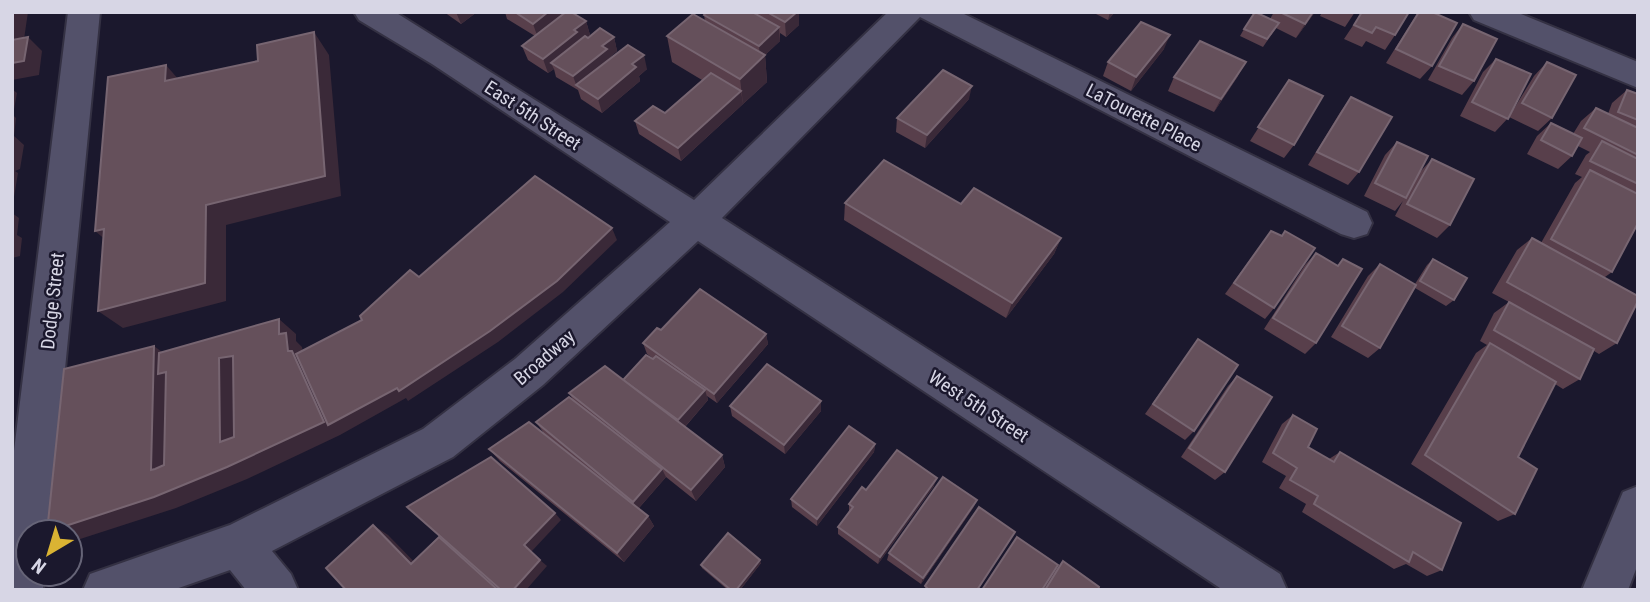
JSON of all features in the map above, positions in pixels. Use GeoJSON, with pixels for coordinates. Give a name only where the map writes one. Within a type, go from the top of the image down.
{"type":"FeatureCollection","features":[{"type":"Feature","properties":{"kind":"street","name":"Dodge Street"},"geometry":{"type":"LineString","coordinates":[[20,590],[84,12]]}},
{"type":"Feature","properties":{"kind":"street","name":"East 5th Street"},"geometry":{"type":"LineString","coordinates":[[370,12],[443,55],[695,222]]}},
{"type":"Feature","properties":{"kind":"street","name":"Broadway"},"geometry":{"type":"LineString","coordinates":[[106,590],[238,545],[438,443],[529,372],[695,222],[907,12]]}},
{"type":"Feature","properties":{"kind":"street","name":"LaTourette Place"},"geometry":{"type":"LineString","coordinates":[[933,12],[1354,223]]}},
{"type":"Feature","properties":{"kind":"street"},"geometry":{"type":"LineString","coordinates":[[1485,12],[1633,64]]}},
{"type":"Feature","properties":{"kind":"street","name":"West 5th Street"},"geometry":{"type":"LineString","coordinates":[[695,222],[1264,590]]}},
{"type":"Feature","properties":{"kind":"street"},"geometry":{"type":"LineString","coordinates":[[1605,590],[1638,507]]}},
{"type":"Feature","properties":{"kind":"street"},"geometry":{"type":"LineString","coordinates":[[238,545],[275,590]]}},
{"type":"Feature","properties":{"kind":"building"},"geometry":{"type":"Polygon","coordinates":[[[515,12],[548,12],[533,24],[515,12]]]}},
{"type":"Feature","properties":{"kind":"building"},"geometry":{"type":"Polygon","coordinates":[[[566,12],[586,21],[574,30],[577,32],[543,59],[522,46],[566,12]]]}},
{"type":"Feature","properties":{"kind":"building"},"geometry":{"type":"Polygon","coordinates":[[[706,12],[752,12],[779,27],[759,46],[704,15],[706,12]]]}},
{"type":"Feature","properties":{"kind":"building"},"geometry":{"type":"Polygon","coordinates":[[[767,12],[797,12],[785,22],[767,12]]]}},
{"type":"Feature","properties":{"kind":"building"},"geometry":{"type":"Polygon","coordinates":[[[1255,12],[1279,23],[1267,39],[1244,29],[1255,12]]]}},
{"type":"Feature","properties":{"kind":"building"},"geometry":{"type":"Polygon","coordinates":[[[1280,12],[1313,12],[1305,24],[1280,12]]]}},
{"type":"Feature","properties":{"kind":"building"},"geometry":{"type":"Polygon","coordinates":[[[1362,12],[1409,12],[1395,35],[1376,27],[1372,33],[1354,25],[1362,12]]]}},
{"type":"Feature","properties":{"kind":"building"},"geometry":{"type":"Polygon","coordinates":[[[1419,12],[1432,12],[1457,23],[1432,66],[1396,49],[1419,12]]]}},
{"type":"Feature","properties":{"kind":"building"},"geometry":{"type":"Polygon","coordinates":[[[693,14],[765,55],[740,79],[667,36],[693,14]]]}},
{"type":"Feature","properties":{"kind":"building"},"geometry":{"type":"Polygon","coordinates":[[[1141,22],[1170,35],[1136,77],[1108,62],[1141,22]]]}},
{"type":"Feature","properties":{"kind":"building"},"geometry":{"type":"Polygon","coordinates":[[[1463,24],[1497,39],[1474,81],[1439,66],[1463,24]]]}},
{"type":"Feature","properties":{"kind":"building"},"geometry":{"type":"Polygon","coordinates":[[[600,28],[614,37],[602,46],[607,49],[573,76],[551,63],[585,36],[588,38],[600,28]]]}},
{"type":"Feature","properties":{"kind":"building"},"geometry":{"type":"Polygon","coordinates":[[[314,32],[325,176],[206,205],[205,283],[98,311],[104,229],[95,231],[108,77],[166,65],[165,81],[258,61],[257,45],[314,32]]]}},
{"type":"Feature","properties":{"kind":"building"},"geometry":{"type":"Polygon","coordinates":[[[28,37],[24,61],[12,63],[12,40],[28,37]]]}},
{"type":"Feature","properties":{"kind":"building"},"geometry":{"type":"Polygon","coordinates":[[[1200,41],[1246,62],[1221,99],[1174,77],[1200,41]]]}},
{"type":"Feature","properties":{"kind":"building"},"geometry":{"type":"Polygon","coordinates":[[[628,45],[644,55],[632,64],[636,67],[598,99],[576,85],[628,45]]]}},
{"type":"Feature","properties":{"kind":"building"},"geometry":{"type":"Polygon","coordinates":[[[1496,59],[1531,74],[1508,119],[1472,102],[1496,59]]]}},
{"type":"Feature","properties":{"kind":"building"},"geometry":{"type":"Polygon","coordinates":[[[1547,62],[1576,75],[1552,118],[1522,103],[1547,62]]]}},
{"type":"Feature","properties":{"kind":"building"},"geometry":{"type":"Polygon","coordinates":[[[943,70],[972,86],[927,135],[897,118],[943,70]]]}},
{"type":"Feature","properties":{"kind":"building"},"geometry":{"type":"Polygon","coordinates":[[[711,73],[741,91],[678,148],[635,121],[653,106],[665,113],[711,73]]]}},
{"type":"Feature","properties":{"kind":"building"},"geometry":{"type":"Polygon","coordinates":[[[1289,80],[1323,96],[1294,145],[1258,127],[1289,80]]]}},
{"type":"Feature","properties":{"kind":"building"},"geometry":{"type":"Polygon","coordinates":[[[1627,90],[1638,94],[1638,120],[1618,112],[1627,90]]]}},
{"type":"Feature","properties":{"kind":"building"},"geometry":{"type":"Polygon","coordinates":[[[1351,97],[1392,117],[1359,172],[1317,152],[1351,97]]]}},
{"type":"Feature","properties":{"kind":"building"},"geometry":{"type":"Polygon","coordinates":[[[1596,108],[1638,128],[1638,155],[1584,128],[1596,108]]]}},
{"type":"Feature","properties":{"kind":"building"},"geometry":{"type":"Polygon","coordinates":[[[1551,123],[1582,138],[1572,156],[1541,140],[1551,123]]]}},
{"type":"Feature","properties":{"kind":"building"},"geometry":{"type":"Polygon","coordinates":[[[1602,141],[1638,159],[1638,184],[1590,161],[1602,141]]]}},
{"type":"Feature","properties":{"kind":"building"},"geometry":{"type":"Polygon","coordinates":[[[1397,142],[1428,156],[1406,198],[1375,183],[1397,142]]]}},
{"type":"Feature","properties":{"kind":"building"},"geometry":{"type":"Polygon","coordinates":[[[1432,159],[1474,179],[1450,225],[1407,204],[1432,159]]]}},
{"type":"Feature","properties":{"kind":"building"},"geometry":{"type":"Polygon","coordinates":[[[884,160],[961,204],[974,188],[1061,238],[1012,303],[845,203],[884,160]]]}},
{"type":"Feature","properties":{"kind":"building"},"geometry":{"type":"Polygon","coordinates":[[[1590,170],[1638,194],[1638,223],[1612,272],[1551,239],[1590,170]]]}},
{"type":"Feature","properties":{"kind":"building"},"geometry":{"type":"Polygon","coordinates":[[[535,176],[612,228],[557,281],[490,331],[399,391],[397,388],[328,425],[296,354],[362,320],[360,316],[410,270],[419,277],[535,176]]]}},
{"type":"Feature","properties":{"kind":"building"},"geometry":{"type":"Polygon","coordinates":[[[1271,231],[1282,236],[1285,231],[1315,248],[1274,308],[1234,283],[1271,231]]]}},
{"type":"Feature","properties":{"kind":"building"},"geometry":{"type":"Polygon","coordinates":[[[1532,238],[1638,296],[1617,343],[1507,282],[1532,238]]]}},
{"type":"Feature","properties":{"kind":"building"},"geometry":{"type":"Polygon","coordinates":[[[1316,253],[1338,266],[1343,259],[1362,269],[1316,343],[1273,318],[1316,253]]]}},
{"type":"Feature","properties":{"kind":"building"},"geometry":{"type":"Polygon","coordinates":[[[1433,259],[1467,278],[1454,300],[1420,281],[1433,259]]]}},
{"type":"Feature","properties":{"kind":"building"},"geometry":{"type":"Polygon","coordinates":[[[1380,264],[1416,285],[1380,348],[1342,326],[1380,264]]]}},
{"type":"Feature","properties":{"kind":"building"},"geometry":{"type":"Polygon","coordinates":[[[700,289],[766,334],[714,394],[643,343],[657,328],[661,330],[700,289]]]}},
{"type":"Feature","properties":{"kind":"building"},"geometry":{"type":"Polygon","coordinates":[[[1509,302],[1594,349],[1580,379],[1494,330],[1509,302]]]}},
{"type":"Feature","properties":{"kind":"building"},"geometry":{"type":"Polygon","coordinates":[[[279,319],[279,334],[286,333],[288,351],[292,351],[324,422],[154,497],[84,520],[48,518],[64,369],[154,346],[151,470],[164,465],[166,372],[158,374],[159,353],[279,319]],[[233,356],[219,358],[220,442],[234,437],[233,356]]]}},
{"type":"Feature","properties":{"kind":"building"},"geometry":{"type":"Polygon","coordinates":[[[1198,339],[1238,365],[1194,431],[1153,404],[1198,339]]]}},
{"type":"Feature","properties":{"kind":"building"},"geometry":{"type":"Polygon","coordinates":[[[1490,343],[1556,382],[1518,457],[1537,469],[1515,514],[1425,455],[1490,343]]]}},
{"type":"Feature","properties":{"kind":"building"},"geometry":{"type":"Polygon","coordinates":[[[646,355],[653,359],[656,356],[705,390],[678,420],[623,380],[646,355]]]}},
{"type":"Feature","properties":{"kind":"building"},"geometry":{"type":"Polygon","coordinates":[[[767,364],[821,401],[784,445],[730,406],[767,364]]]}},
{"type":"Feature","properties":{"kind":"building"},"geometry":{"type":"Polygon","coordinates":[[[605,366],[722,455],[691,490],[569,393],[605,366]]]}},
{"type":"Feature","properties":{"kind":"building"},"geometry":{"type":"Polygon","coordinates":[[[1237,376],[1272,397],[1225,472],[1189,448],[1237,376]]]}},
{"type":"Feature","properties":{"kind":"building"},"geometry":{"type":"Polygon","coordinates":[[[569,397],[662,469],[633,502],[536,422],[569,397]]]}},
{"type":"Feature","properties":{"kind":"building"},"geometry":{"type":"Polygon","coordinates":[[[1293,415],[1317,429],[1308,447],[1334,462],[1340,452],[1461,523],[1442,570],[1413,552],[1409,562],[1314,504],[1318,496],[1290,480],[1297,468],[1273,453],[1293,415]]]}},
{"type":"Feature","properties":{"kind":"building"},"geometry":{"type":"Polygon","coordinates":[[[529,422],[648,516],[617,553],[489,449],[529,422]]]}},
{"type":"Feature","properties":{"kind":"building"},"geometry":{"type":"Polygon","coordinates":[[[849,426],[875,444],[817,519],[791,499],[849,426]]]}},
{"type":"Feature","properties":{"kind":"building"},"geometry":{"type":"Polygon","coordinates":[[[897,450],[937,478],[880,557],[838,527],[853,507],[849,504],[862,487],[866,490],[897,450]]]}},
{"type":"Feature","properties":{"kind":"building"},"geometry":{"type":"Polygon","coordinates":[[[491,457],[555,513],[524,545],[540,560],[513,590],[501,590],[407,507],[491,457]]]}},
{"type":"Feature","properties":{"kind":"building"},"geometry":{"type":"Polygon","coordinates":[[[943,477],[977,500],[923,578],[889,553],[943,477]]]}},
{"type":"Feature","properties":{"kind":"building"},"geometry":{"type":"Polygon","coordinates":[[[979,507],[1015,532],[977,590],[929,590],[925,586],[979,507]]]}},
{"type":"Feature","properties":{"kind":"building"},"geometry":{"type":"Polygon","coordinates":[[[373,525],[411,564],[439,537],[498,590],[346,590],[326,568],[373,525]]]}},
{"type":"Feature","properties":{"kind":"building"},"geometry":{"type":"Polygon","coordinates":[[[728,533],[760,560],[736,590],[731,590],[701,565],[728,533]]]}},
{"type":"Feature","properties":{"kind":"building"},"geometry":{"type":"Polygon","coordinates":[[[1017,537],[1058,565],[1042,590],[982,590],[1017,537]]]}},
{"type":"Feature","properties":{"kind":"building"},"geometry":{"type":"Polygon","coordinates":[[[1063,561],[1099,587],[1098,590],[1045,590],[1063,561]]]}}]}
